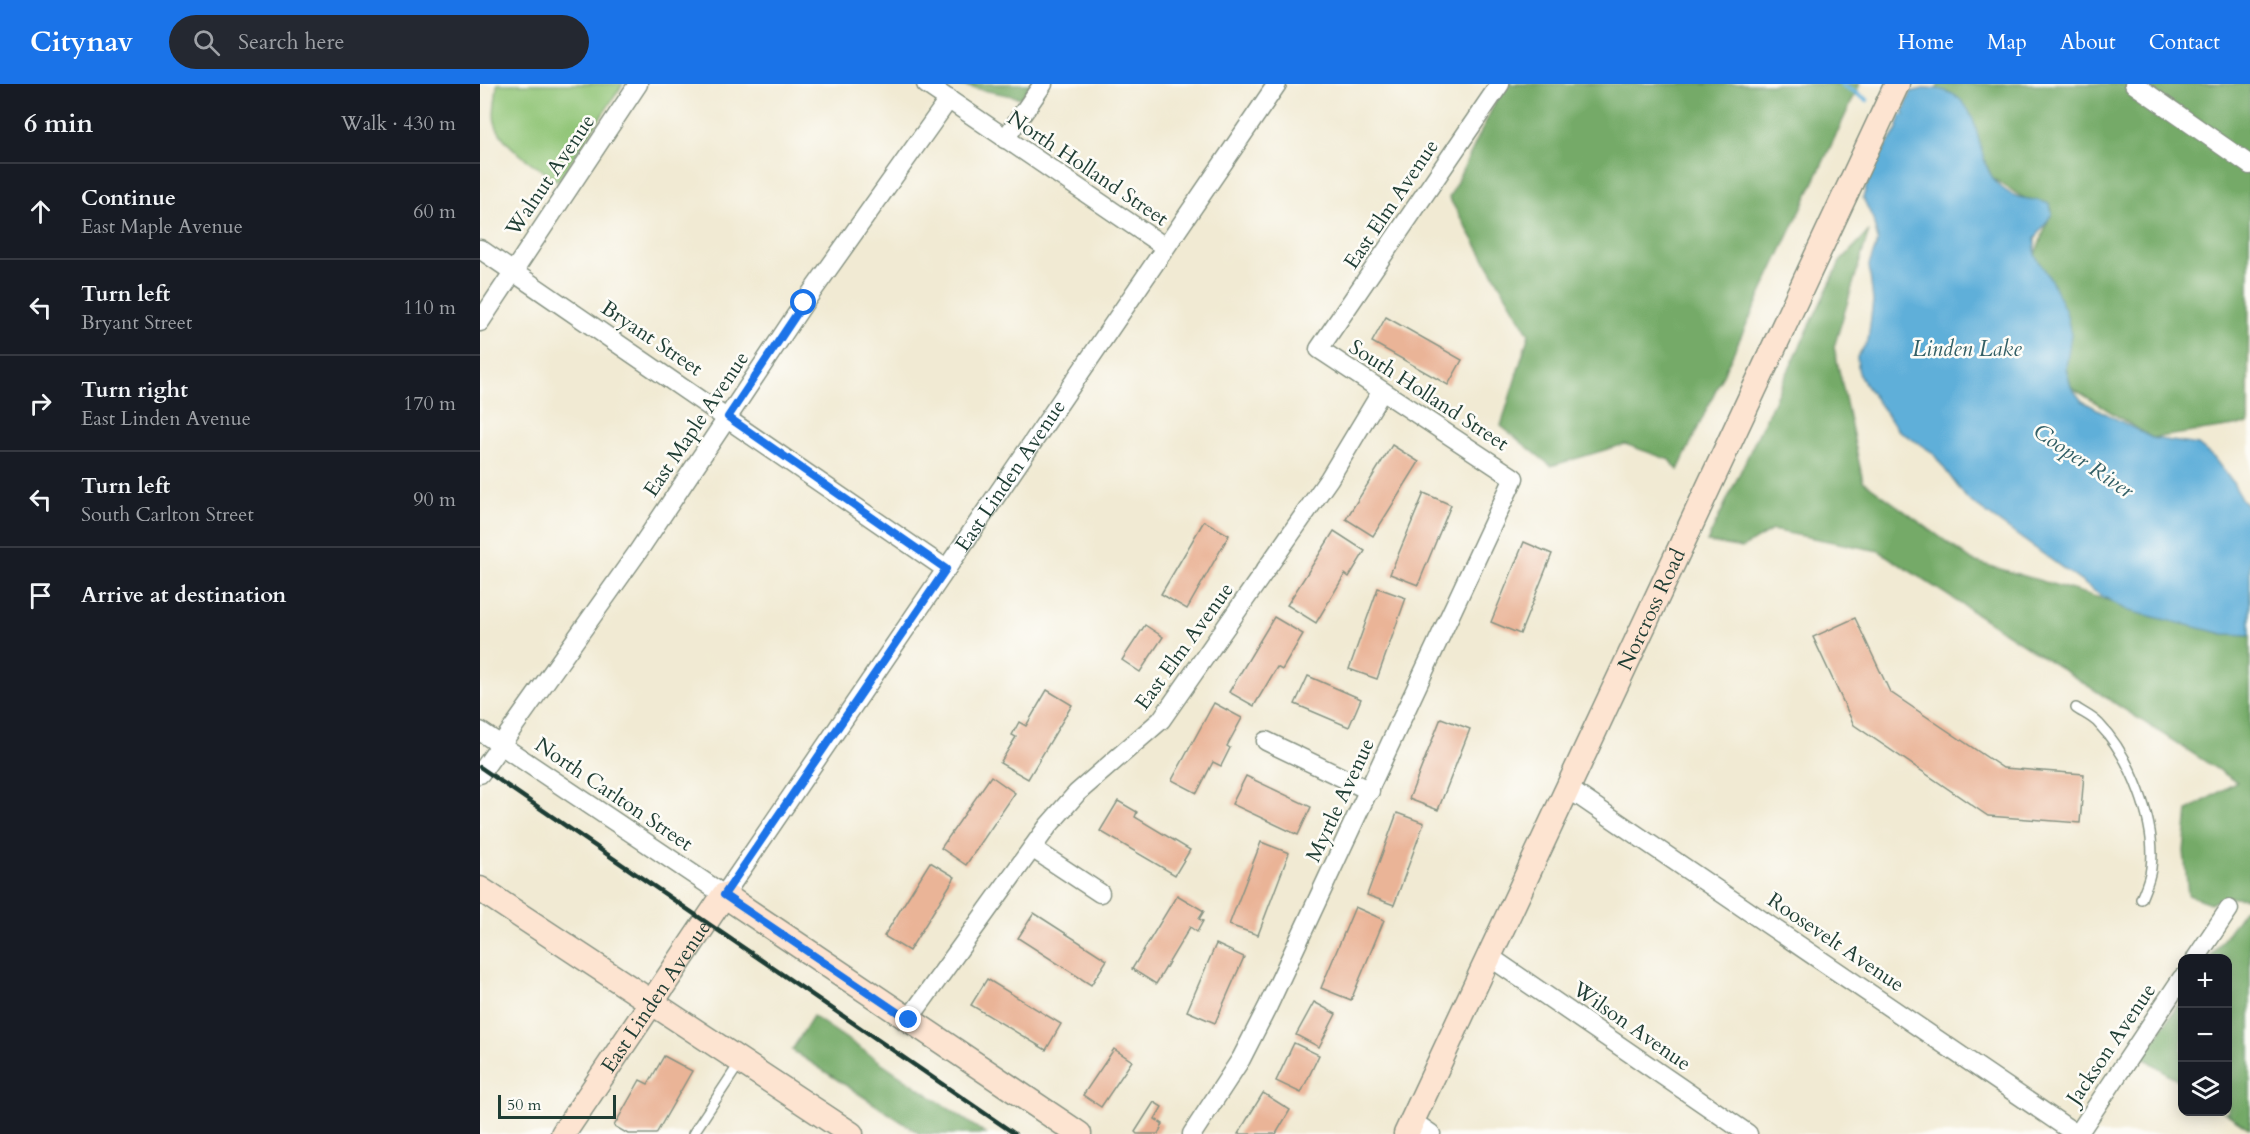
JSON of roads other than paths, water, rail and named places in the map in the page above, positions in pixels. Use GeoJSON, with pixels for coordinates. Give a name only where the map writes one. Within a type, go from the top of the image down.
{"type":"FeatureCollection","features":[{"type":"Feature","properties":{"kind":"street","name":"Walnut Avenue"},"geometry":{"type":"LineString","coordinates":[[480,322],[638,84]]}},
{"type":"Feature","properties":{"kind":"street","name":"North Holland Street"},"geometry":{"type":"LineString","coordinates":[[927,84],[1165,247]]}},
{"type":"Feature","properties":{"kind":"street"},"geometry":{"type":"LineString","coordinates":[[1005,139],[1043,84]]}},
{"type":"Feature","properties":{"kind":"street","name":"East Linden Avenue"},"geometry":{"type":"LineString","coordinates":[[563,1134],[651,1001],[1277,84]]}},
{"type":"Feature","properties":{"kind":"street","name":"East Elm Avenue"},"geometry":{"type":"LineString","coordinates":[[1319,349],[1500,84]]}},
{"type":"Feature","properties":{"kind":"street","name":"Norcross Road"},"geometry":{"type":"LineString","coordinates":[[1416,1130],[1490,957],[1824,236],[1897,84]]}},
{"type":"Feature","properties":{"kind":"street"},"geometry":{"type":"LineString","coordinates":[[2134,84],[2250,165]]}},
{"type":"Feature","properties":{"kind":"street","name":"East Maple Avenue"},"geometry":{"type":"LineString","coordinates":[[480,774],[637,553],[804,303],[949,99]]}},
{"type":"Feature","properties":{"kind":"street","name":"Bryant Street"},"geometry":{"type":"LineString","coordinates":[[480,249],[728,417],[946,569]]}},
{"type":"Feature","properties":{"kind":"street","name":"South Holland Street"},"geometry":{"type":"LineString","coordinates":[[1319,349],[1514,478]]}},
{"type":"Feature","properties":{"kind":"street","name":"East Elm Avenue"},"geometry":{"type":"LineString","coordinates":[[909,1020],[1032,848],[1077,793],[1161,720],[1329,478],[1382,391]]}},
{"type":"Feature","properties":{"kind":"street","name":"Myrtle Avenue"},"geometry":{"type":"LineString","coordinates":[[1192,1134],[1241,1059],[1370,790],[1514,478]]}},
{"type":"Feature","properties":{"kind":"street","name":"North Carlton Street"},"geometry":{"type":"LineString","coordinates":[[480,731],[724,895]]}},
{"type":"Feature","properties":{"kind":"street"},"geometry":{"type":"LineString","coordinates":[[1266,741],[1370,790]]}},
{"type":"Feature","properties":{"kind":"street","name":"Roosevelt Avenue"},"geometry":{"type":"LineString","coordinates":[[1569,789],[2077,1134]]}},
{"type":"Feature","properties":{"kind":"street"},"geometry":{"type":"LineString","coordinates":[[1032,848],[1100,893]]}},
{"type":"Feature","properties":{"kind":"street"},"geometry":{"type":"LineString","coordinates":[[480,889],[851,1134]]}},
{"type":"Feature","properties":{"kind":"street"},"geometry":{"type":"LineString","coordinates":[[724,895],[1079,1134]]}},
{"type":"Feature","properties":{"kind":"street"},"geometry":{"type":"LineString","coordinates":[[2199,954],[2229,909]]}},
{"type":"Feature","properties":{"kind":"street","name":"Wilson Avenue"},"geometry":{"type":"LineString","coordinates":[[1490,957],[1748,1134]]}},
{"type":"Feature","properties":{"kind":"street","name":"Jackson Avenue"},"geometry":{"type":"LineString","coordinates":[[2077,1134],[2178,984]]}},
{"type":"Feature","properties":{"kind":"lane"},"geometry":{"type":"LineString","coordinates":[[2076,708],[2098,722],[2115,744],[2142,801],[2151,840],[2151,867],[2141,899]]}},
{"type":"Feature","properties":{"kind":"lane"},"geometry":{"type":"LineString","coordinates":[[693,1134],[741,1061]]}},
{"type":"Feature","properties":{"kind":"water","name":"Linden Lake"},"geometry":{"type":"Polygon","coordinates":[[[1927,88],[1947,92],[1961,101],[1970,113],[1991,176],[2002,188],[2020,197],[2050,204],[2052,214],[2035,239],[2035,255],[2050,278],[2066,312],[2071,334],[2066,368],[2071,387],[2082,401],[2152,438],[2198,445],[2214,458],[2250,509],[2250,635],[2224,634],[2129,611],[2100,595],[1967,499],[1932,452],[1898,430],[1859,375],[1857,357],[1868,341],[1873,301],[1869,265],[1878,241],[1873,219],[1863,198],[1872,167],[1897,130],[1900,119],[1905,118],[1904,111],[1911,92],[1927,88]]]}},
{"type":"Feature","properties":{"kind":"waterway","name":"Cooper River"},"geometry":{"type":"LineString","coordinates":[[1841,84],[1867,100]]}},
{"type":"Feature","properties":{"kind":"waterway","name":"Cooper River"},"geometry":{"type":"LineString","coordinates":[[1901,116],[1909,121]]}},
{"type":"Feature","properties":{"kind":"railway"},"geometry":{"type":"LineString","coordinates":[[480,767],[1015,1134]]}}]}
